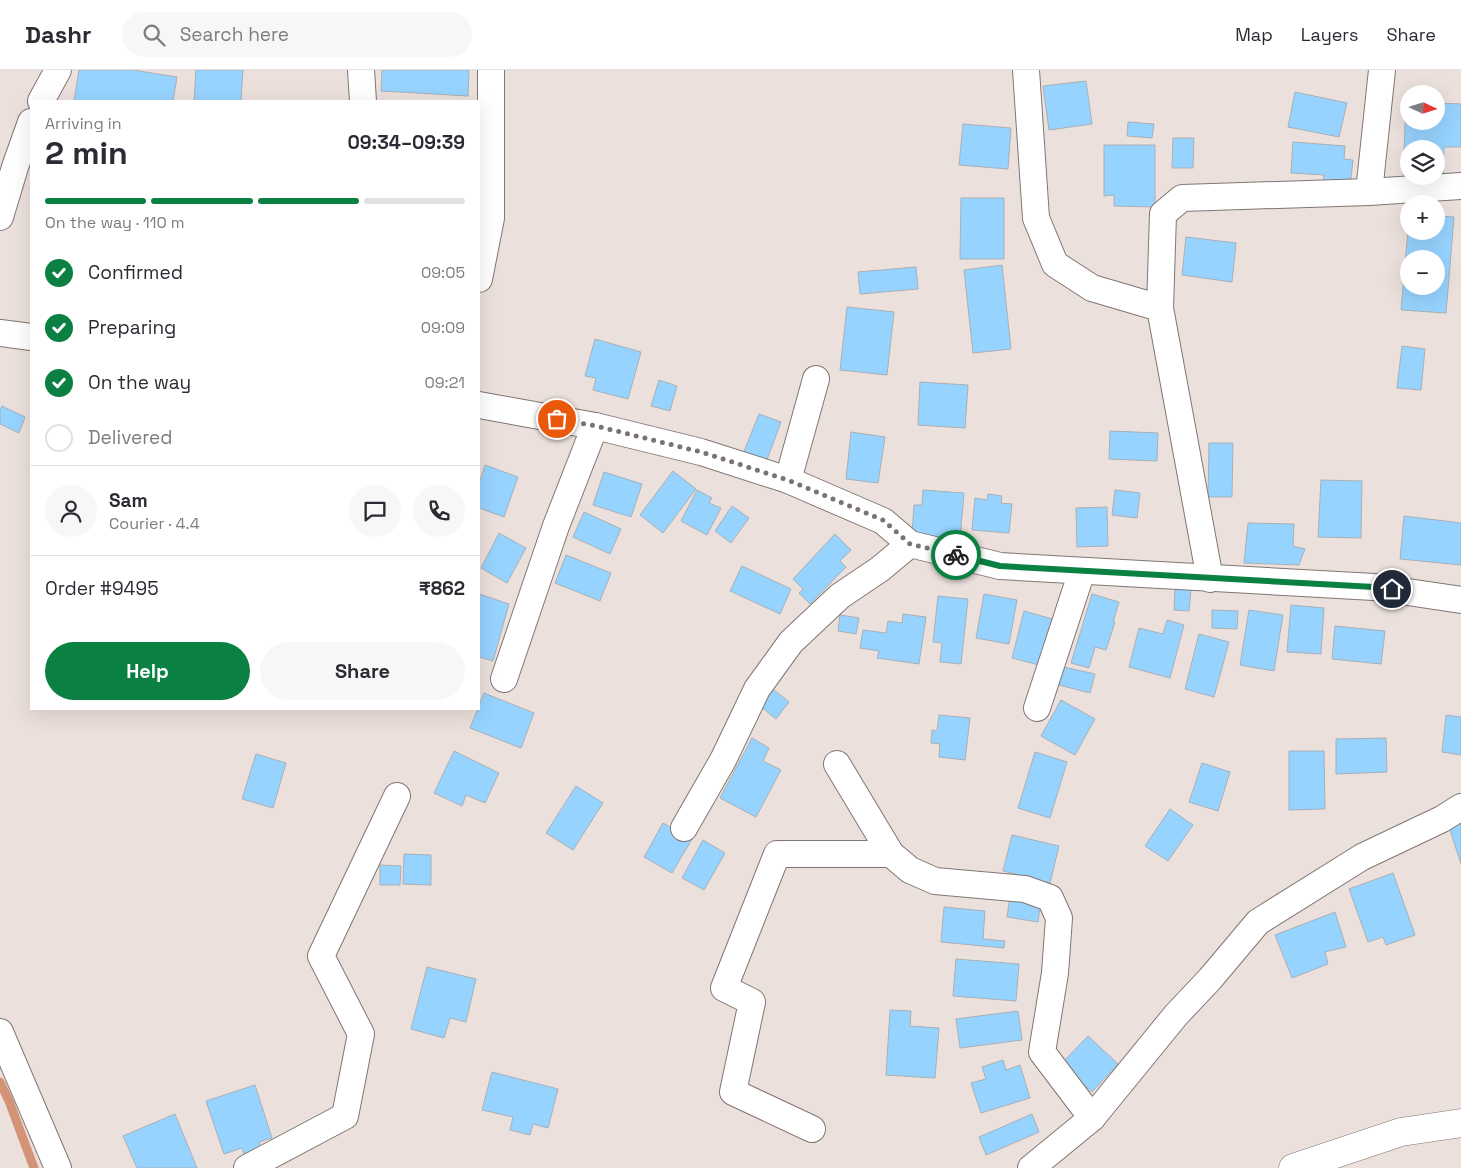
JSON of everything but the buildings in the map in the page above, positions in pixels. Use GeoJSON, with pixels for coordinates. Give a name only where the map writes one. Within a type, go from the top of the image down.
{"type":"FeatureCollection","features":[{"type":"Feature","properties":{"kind":"main road"},"geometry":{"type":"LineString","coordinates":[[1293,1168],[1402,1132],[1461,1123]]}},
{"type":"Feature","properties":{"kind":"street"},"geometry":{"type":"LineString","coordinates":[[42,100],[58,70]]}},
{"type":"Feature","properties":{"kind":"street"},"geometry":{"type":"LineString","coordinates":[[362,70],[363,100]]}},
{"type":"Feature","properties":{"kind":"street"},"geometry":{"type":"LineString","coordinates":[[480,274],[491,218],[491,70]]}},
{"type":"Feature","properties":{"kind":"street"},"geometry":{"type":"LineString","coordinates":[[1026,70],[1036,218],[1055,264],[1092,288],[1160,308]]}},
{"type":"Feature","properties":{"kind":"street"},"geometry":{"type":"LineString","coordinates":[[1369,192],[1382,70]]}},
{"type":"Feature","properties":{"kind":"street"},"geometry":{"type":"LineString","coordinates":[[0,216],[30,125]]}},
{"type":"Feature","properties":{"kind":"street"},"geometry":{"type":"LineString","coordinates":[[1210,579],[1160,308],[1163,214],[1182,198],[1369,192],[1461,186]]}},
{"type":"Feature","properties":{"kind":"street"},"geometry":{"type":"LineString","coordinates":[[0,333],[30,337]]}},
{"type":"Feature","properties":{"kind":"street"},"geometry":{"type":"LineString","coordinates":[[788,480],[816,379]]}},
{"type":"Feature","properties":{"kind":"street"},"geometry":{"type":"LineString","coordinates":[[480,405],[596,426],[701,452],[788,480],[883,520],[910,544],[1000,566],[1374,587],[1461,600]]}},
{"type":"Feature","properties":{"kind":"street"},"geometry":{"type":"LineString","coordinates":[[504,679],[556,526],[596,426]]}},
{"type":"Feature","properties":{"kind":"street"},"geometry":{"type":"LineString","coordinates":[[684,828],[723,760],[757,689],[791,642],[840,596],[880,569],[910,544]]}},
{"type":"Feature","properties":{"kind":"street"},"geometry":{"type":"LineString","coordinates":[[1037,708],[1082,571]]}},
{"type":"Feature","properties":{"kind":"street"},"geometry":{"type":"LineString","coordinates":[[837,764],[891,854],[910,870],[935,881],[1025,889],[1050,898],[1058,918],[1055,973],[1042,1052],[1092,1118]]}},
{"type":"Feature","properties":{"kind":"street"},"geometry":{"type":"LineString","coordinates":[[247,1168],[345,1116],[361,1034],[321,956],[397,796]]}},
{"type":"Feature","properties":{"kind":"street"},"geometry":{"type":"LineString","coordinates":[[1031,1168],[1092,1118],[1171,1022],[1258,922],[1362,857],[1461,807]]}},
{"type":"Feature","properties":{"kind":"street"},"geometry":{"type":"LineString","coordinates":[[812,1129],[733,1092],[752,1002],[724,988],[777,854],[891,854]]}},
{"type":"Feature","properties":{"kind":"street"},"geometry":{"type":"LineString","coordinates":[[0,1032],[58,1168]]}},
{"type":"Feature","properties":{"kind":"waterway"},"geometry":{"type":"LineString","coordinates":[[0,1082],[34,1168]]}},
{"type":"Feature","properties":{"kind":"way so far"},"geometry":{"type":"LineString","coordinates":[[557,419],[596,426],[701,452],[788,480],[883,520],[910,544],[956,555]]}},
{"type":"Feature","properties":{"kind":"route"},"geometry":{"type":"LineString","coordinates":[[956,555],[1000,566],[1392,589]]}}]}
